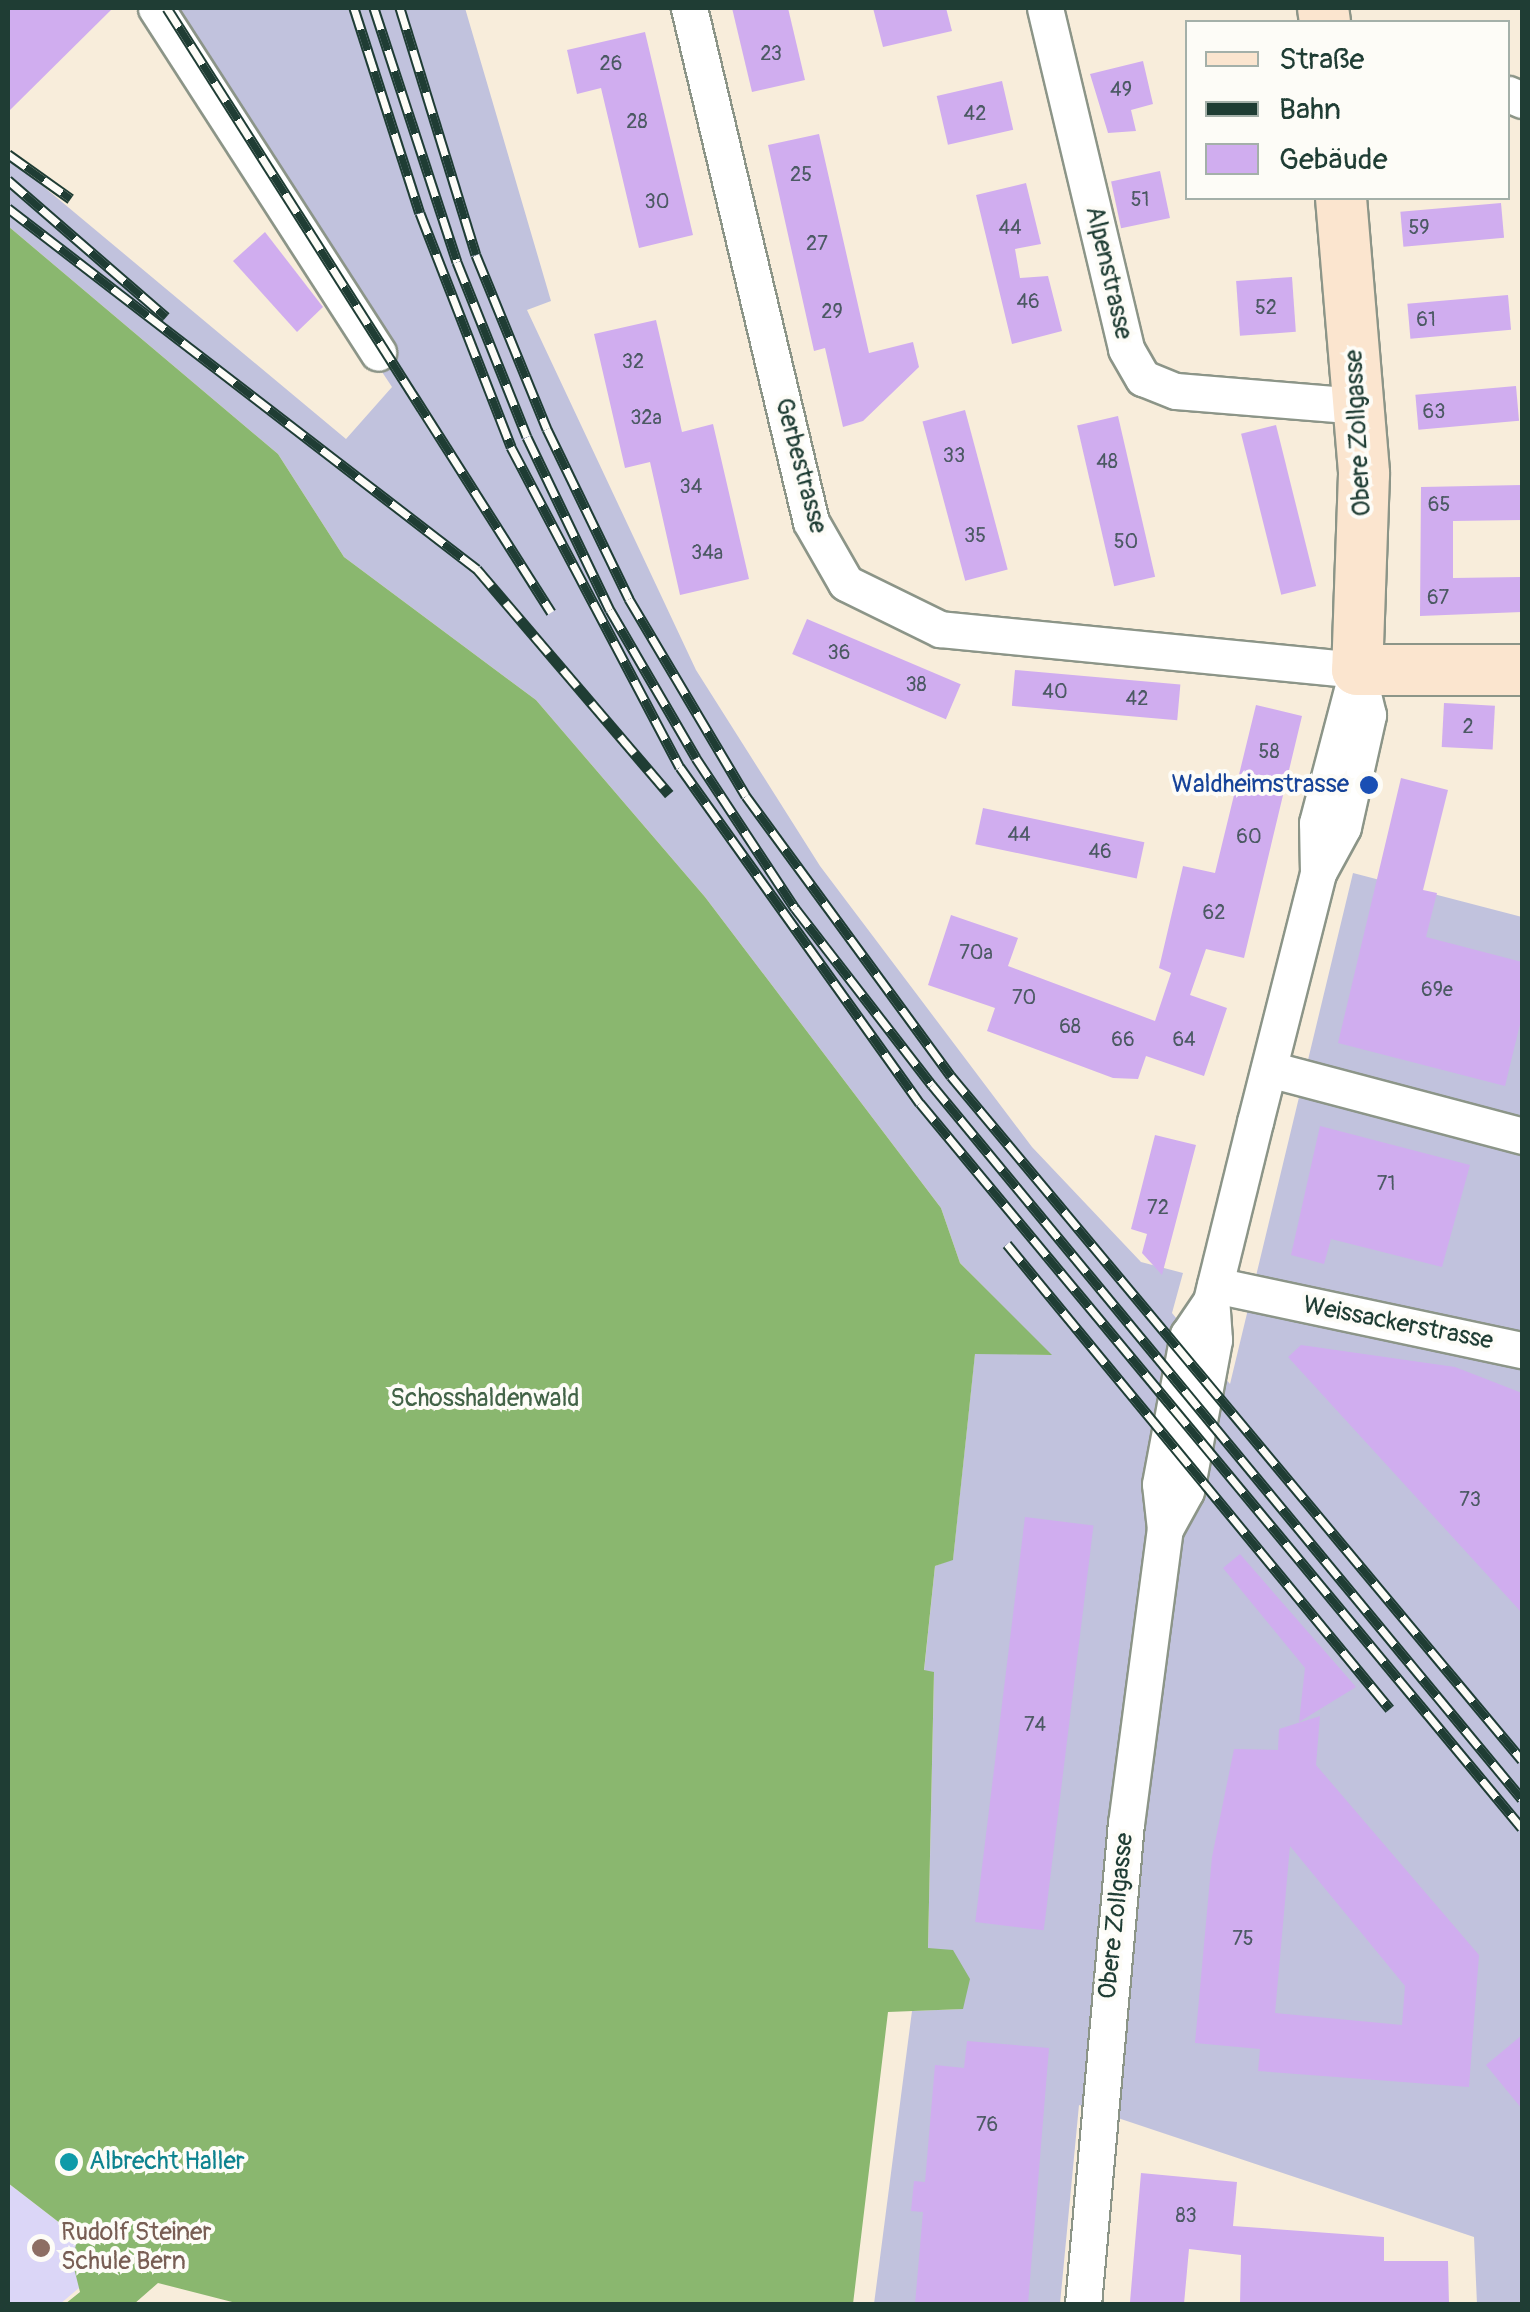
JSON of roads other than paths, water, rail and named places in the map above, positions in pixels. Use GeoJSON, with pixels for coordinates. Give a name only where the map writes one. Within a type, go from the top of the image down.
{"type":"FeatureCollection","features":[{"type":"Feature","properties":{"kind":"street"},"geometry":{"type":"LineString","coordinates":[[156,8],[378,354]]}},
{"type":"Feature","properties":{"kind":"street","name":"Gerbestrasse"},"geometry":{"type":"LineString","coordinates":[[690,8],[811,522],[846,583],[940,629],[1357,670]]}},
{"type":"Feature","properties":{"kind":"street","name":"Alpenstrasse"},"geometry":{"type":"LineString","coordinates":[[1045,8],[1126,350],[1144,378],[1176,391],[1360,406]]}},
{"type":"Feature","properties":{"kind":"street","name":"Obere Zollgasse"},"geometry":{"type":"LineString","coordinates":[[1083,2304],[1124,1843],[1165,1529],[1186,1491],[1214,1340],[1213,1292],[1318,874],[1343,828],[1368,714],[1357,670],[1360,406],[1341,200]]}},
{"type":"Feature","properties":{"kind":"street"},"geometry":{"type":"LineString","coordinates":[[1357,670],[1522,670]]}},
{"type":"Feature","properties":{"kind":"street"},"geometry":{"type":"LineString","coordinates":[[1269,1069],[1522,1136]]}},
{"type":"Feature","properties":{"kind":"street","name":"Weissackerstrasse"},"geometry":{"type":"LineString","coordinates":[[1213,1292],[1522,1350]]}},
{"type":"Feature","properties":{"kind":"railway"},"geometry":{"type":"LineString","coordinates":[[167,8],[551,612]]}},
{"type":"Feature","properties":{"kind":"railway"},"geometry":{"type":"LineString","coordinates":[[354,8],[420,213],[511,447],[680,767],[920,1103],[1522,1828]]}},
{"type":"Feature","properties":{"kind":"railway"},"geometry":{"type":"LineString","coordinates":[[374,8],[457,262],[527,437],[610,610],[696,758],[795,908],[932,1085],[1522,1799]]}},
{"type":"Feature","properties":{"kind":"railway"},"geometry":{"type":"LineString","coordinates":[[400,8],[476,255],[547,429],[629,599],[746,796],[951,1076],[1522,1760]]}},
{"type":"Feature","properties":{"kind":"railway"},"geometry":{"type":"LineString","coordinates":[[8,154],[71,199]]}},
{"type":"Feature","properties":{"kind":"railway"},"geometry":{"type":"LineString","coordinates":[[8,180],[166,317]]}},
{"type":"Feature","properties":{"kind":"railway"},"geometry":{"type":"LineString","coordinates":[[8,208],[477,569],[669,794]]}},
{"type":"Feature","properties":{"kind":"railway"},"geometry":{"type":"LineString","coordinates":[[1007,1244],[1390,1709]]}},
{"type":"Feature","properties":{"kind":"place","name":"Waldheimstrasse"},"geometry":{"type":"Point","coordinates":[1369,785]}},
{"type":"Feature","properties":{"kind":"place","name":"Albrecht Haller"},"geometry":{"type":"Point","coordinates":[69,2162]}},
{"type":"Feature","properties":{"kind":"place","name":"Rudolf Steiner Schule Bern"},"geometry":{"type":"Point","coordinates":[41,2248]}},
{"type":"Feature","properties":{"kind":"park label","name":"Schosshaldenwald"},"geometry":{"type":"Point","coordinates":[485,1399]}}]}
